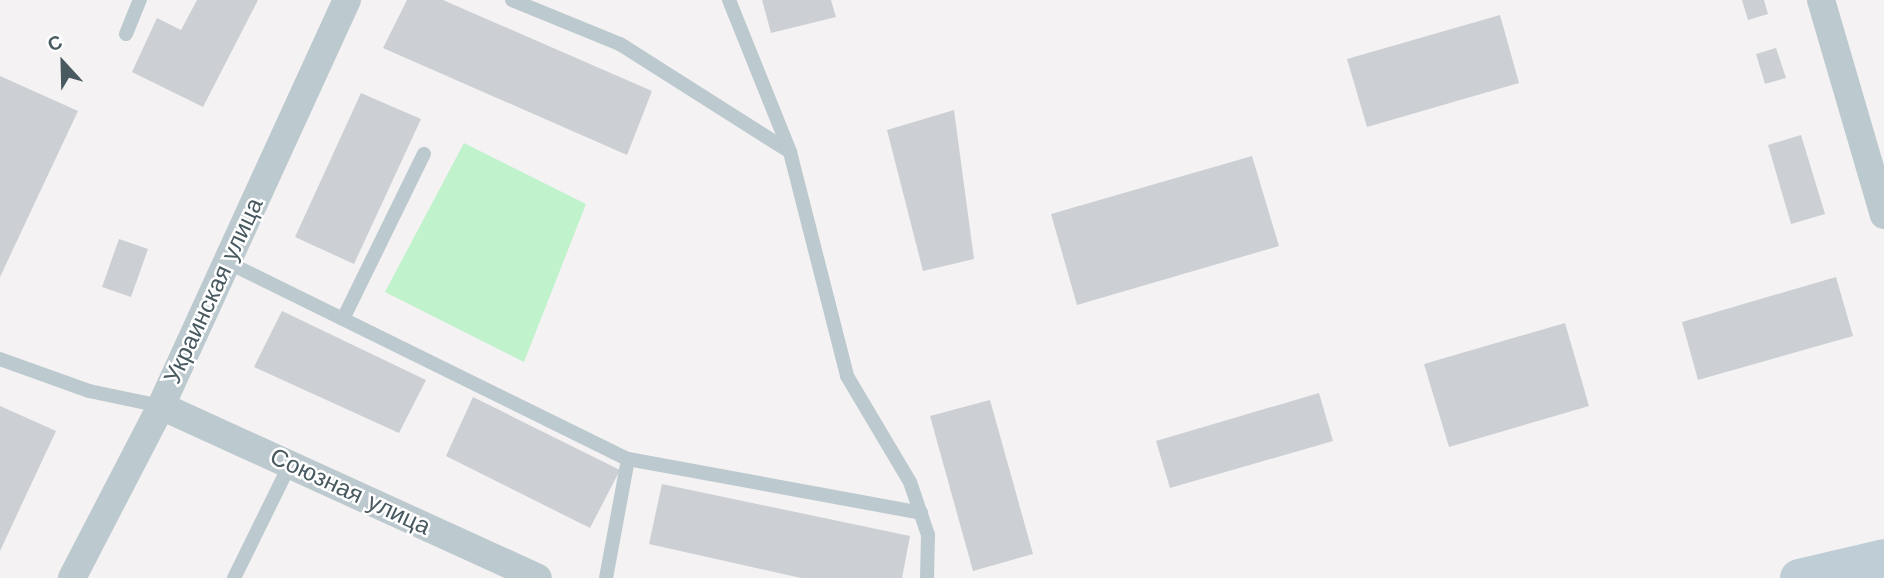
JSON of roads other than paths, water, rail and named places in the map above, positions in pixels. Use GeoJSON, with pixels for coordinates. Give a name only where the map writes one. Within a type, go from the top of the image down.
{"type":"FeatureCollection","features":[{"type":"Feature","properties":{"kind":"main road"},"geometry":{"type":"LineString","coordinates":[[1799,578],[1884,558]]}},
{"type":"Feature","properties":{"kind":"street","name":"Украинская улица"},"geometry":{"type":"LineString","coordinates":[[72,578],[161,406],[347,0]]}},
{"type":"Feature","properties":{"kind":"street"},"geometry":{"type":"LineString","coordinates":[[1821,0],[1875,150],[1884,215]]}},
{"type":"Feature","properties":{"kind":"street","name":"Союзная улица"},"geometry":{"type":"LineString","coordinates":[[161,406],[537,578]]}},
{"type":"Feature","properties":{"kind":"lane"},"geometry":{"type":"LineString","coordinates":[[126,34],[140,0]]}},
{"type":"Feature","properties":{"kind":"lane"},"geometry":{"type":"LineString","coordinates":[[512,0],[620,44],[790,152]]}},
{"type":"Feature","properties":{"kind":"lane"},"geometry":{"type":"LineString","coordinates":[[729,0],[790,152],[848,376],[910,482],[929,535],[927,578]]}},
{"type":"Feature","properties":{"kind":"lane"},"geometry":{"type":"LineString","coordinates":[[343,319],[424,154]]}},
{"type":"Feature","properties":{"kind":"lane"},"geometry":{"type":"LineString","coordinates":[[227,262],[628,460],[921,513]]}},
{"type":"Feature","properties":{"kind":"lane"},"geometry":{"type":"LineString","coordinates":[[0,359],[89,391],[161,406]]}},
{"type":"Feature","properties":{"kind":"lane"},"geometry":{"type":"LineString","coordinates":[[606,578],[628,460]]}},
{"type":"Feature","properties":{"kind":"lane"},"geometry":{"type":"LineString","coordinates":[[234,578],[290,464]]}}]}
